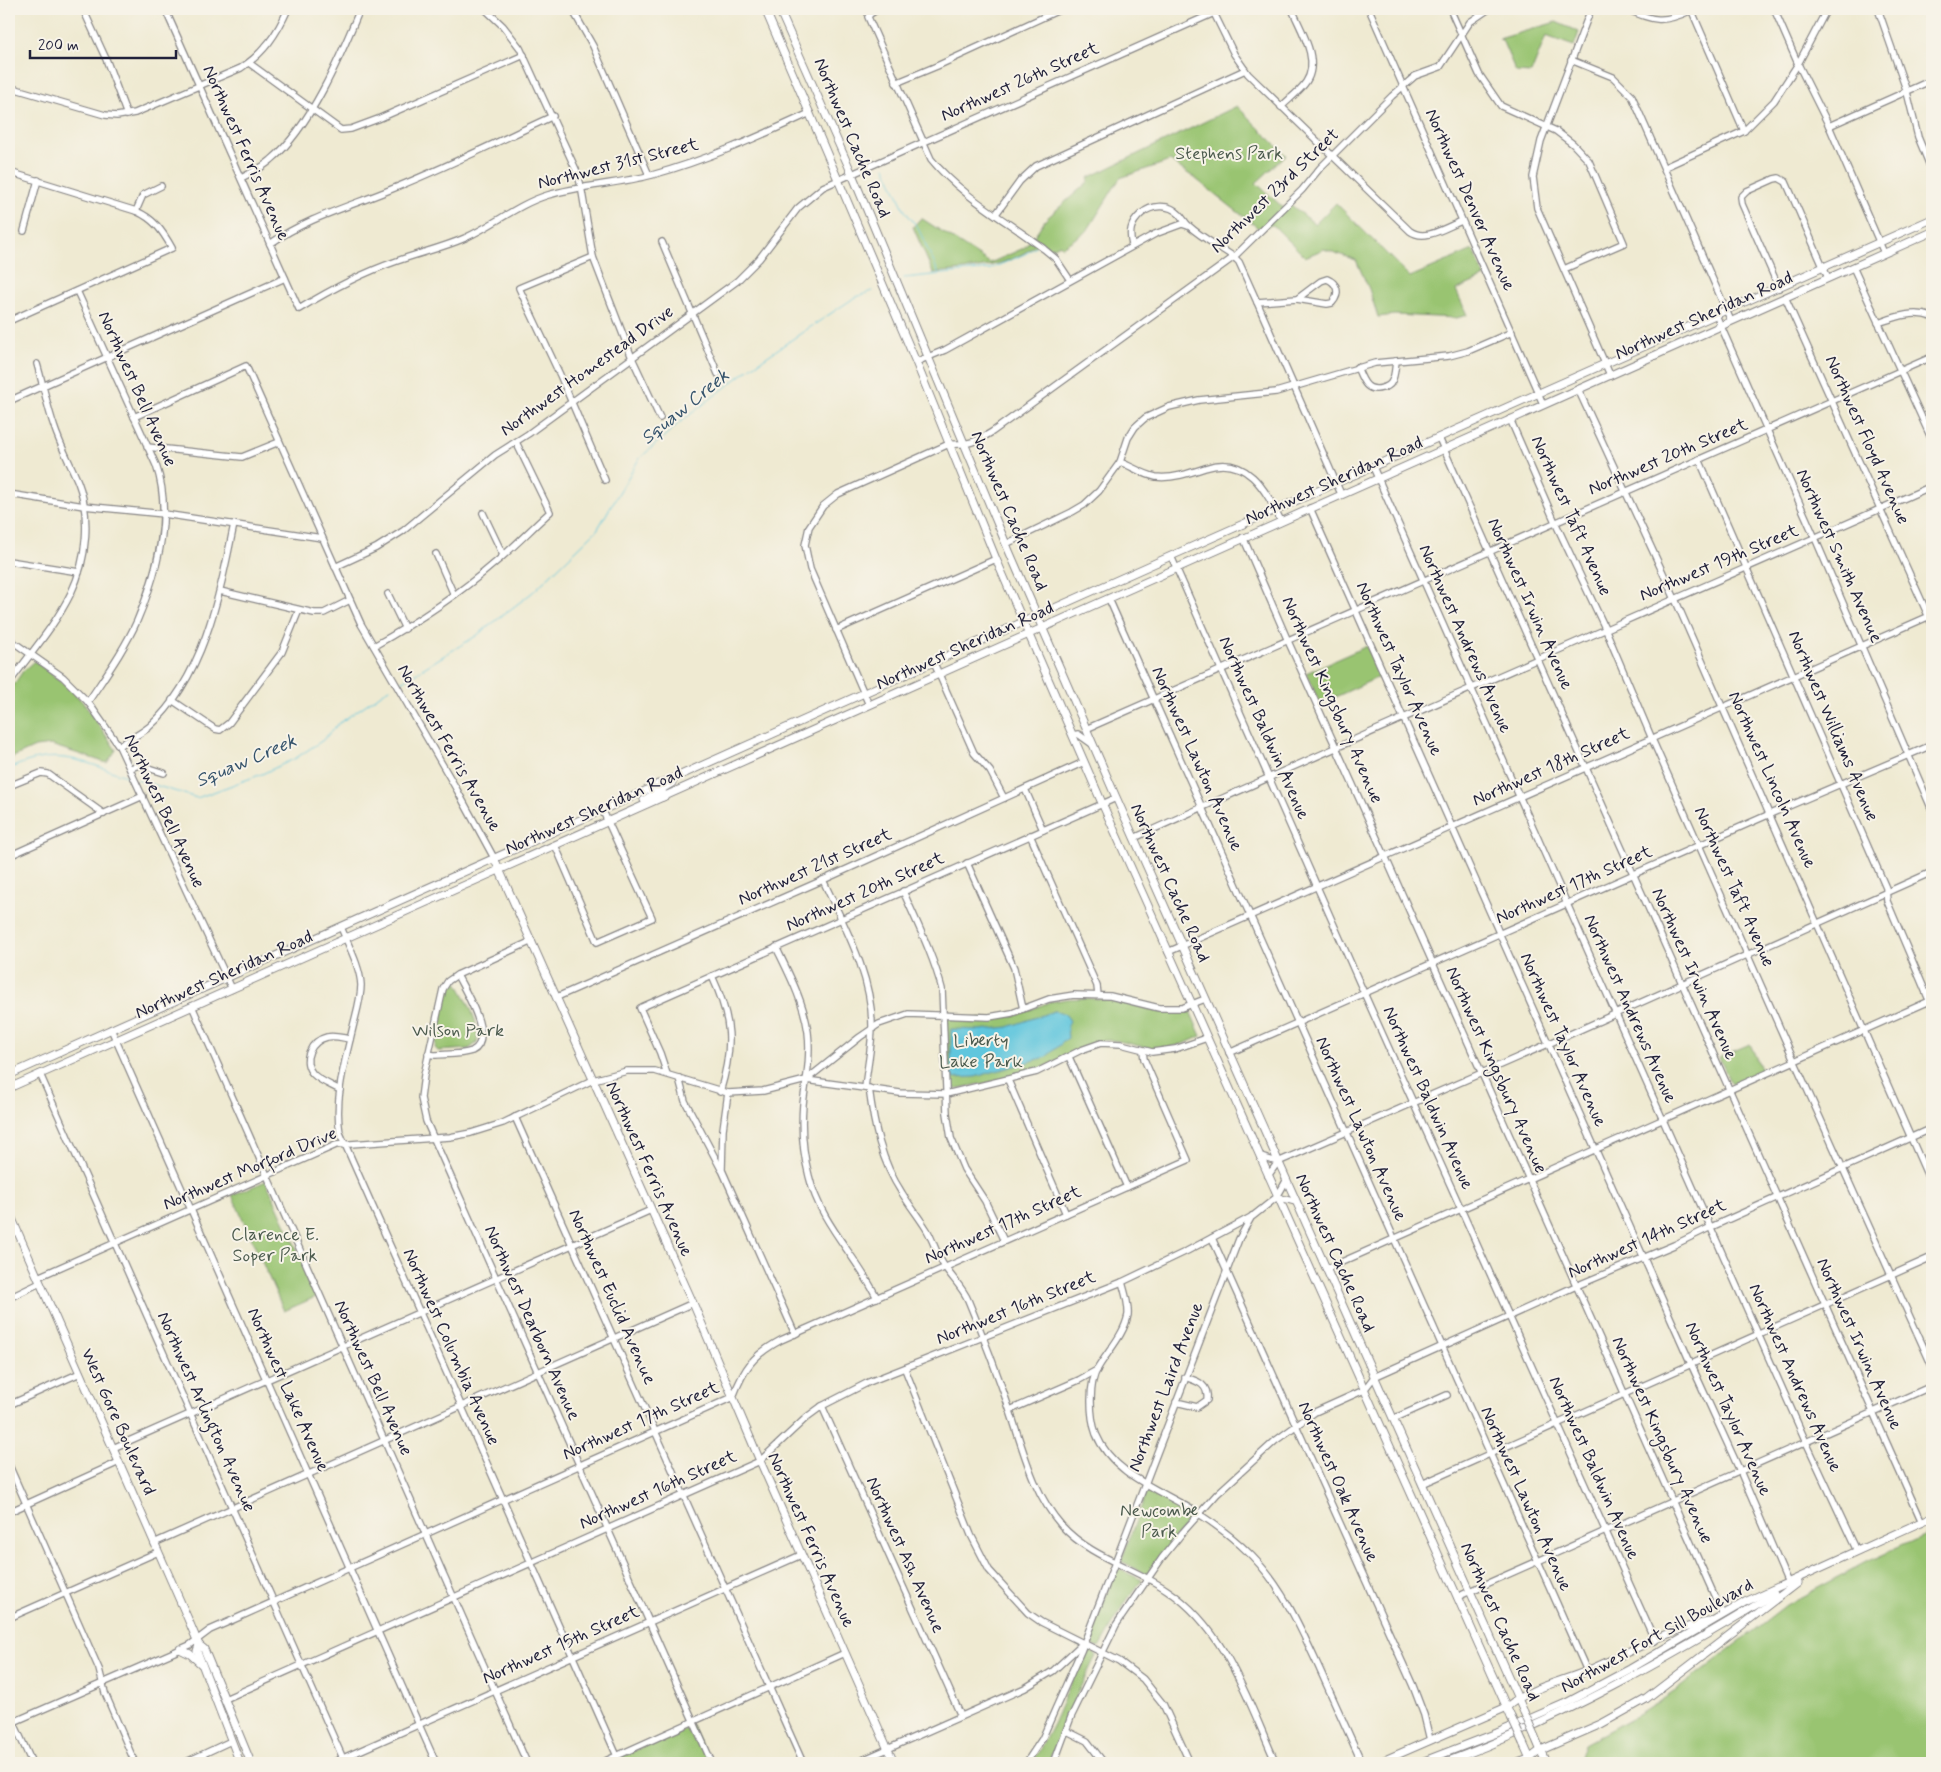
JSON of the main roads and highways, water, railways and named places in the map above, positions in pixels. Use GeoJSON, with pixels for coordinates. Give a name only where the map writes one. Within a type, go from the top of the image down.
{"type":"FeatureCollection","features":[{"type":"Feature","properties":{"kind":"main road","name":"Northwest Cache Road"},"geometry":{"type":"LineString","coordinates":[[765,9],[916,362],[996,559],[1102,804],[1530,1761]]}},
{"type":"Feature","properties":{"kind":"main road","name":"Northwest Cache Road"},"geometry":{"type":"LineString","coordinates":[[779,9],[852,174],[1036,616],[1181,946],[1546,1763]]}},
{"type":"Feature","properties":{"kind":"main road","name":"Northwest Sheridan Road"},"geometry":{"type":"LineString","coordinates":[[9,1075],[658,784],[1932,219]]}},
{"type":"Feature","properties":{"kind":"main road","name":"Northwest Sheridan Road"},"geometry":{"type":"LineString","coordinates":[[9,1088],[1042,629],[1243,537],[1932,232]]}},
{"type":"Feature","properties":{"kind":"main road"},"geometry":{"type":"LineString","coordinates":[[664,797],[662,788],[712,765],[718,758]]}},
{"type":"Feature","properties":{"kind":"main road"},"geometry":{"type":"LineString","coordinates":[[628,813],[636,804],[658,792],[660,789],[658,784]]}},
{"type":"Feature","properties":{"kind":"main road","name":"Northwest Ferris Avenue"},"geometry":{"type":"LineString","coordinates":[[494,858],[693,1303],[801,1555],[894,1763]]}},
{"type":"Feature","properties":{"kind":"main road","name":"West Gore Boulevard"},"geometry":{"type":"LineString","coordinates":[[9,1212],[197,1642],[204,1649],[251,1763]]}},
{"type":"Feature","properties":{"kind":"main road","name":"Northwest Fort Sill Boulevard"},"geometry":{"type":"LineString","coordinates":[[1443,1763],[1502,1740],[1594,1697],[1636,1675],[1797,1580],[1932,1517]]}},
{"type":"Feature","properties":{"kind":"main road"},"geometry":{"type":"LineString","coordinates":[[1518,1763],[1530,1761],[1541,1750],[1607,1720],[1646,1699],[1810,1574]]}},
{"type":"Feature","properties":{"kind":"main road","name":"Northwest Fort Sill Boulevard"},"geometry":{"type":"LineString","coordinates":[[1420,1763],[1482,1740],[1566,1702],[1630,1669],[1745,1602],[1797,1580]]}},
{"type":"Feature","properties":{"kind":"main road"},"geometry":{"type":"LineString","coordinates":[[1378,1763],[1507,1707],[1518,1698],[1587,1671],[1689,1626],[1714,1621]]}},
{"type":"Feature","properties":{"kind":"main road","name":"West Gore Boulevard"},"geometry":{"type":"LineString","coordinates":[[197,1642],[197,1651],[240,1763]]}},
{"type":"Feature","properties":{"kind":"main road"},"geometry":{"type":"LineString","coordinates":[[180,1649],[190,1654],[203,1666]]}},
{"type":"Feature","properties":{"kind":"water"},"geometry":{"type":"Polygon","coordinates":[[[1054,1011],[1068,1017],[1070,1022],[1067,1027],[1068,1038],[1046,1057],[975,1077],[951,1078],[951,1029],[981,1030],[1008,1027],[1054,1011]]]}},
{"type":"Feature","properties":{"kind":"waterway"},"geometry":{"type":"LineString","coordinates":[[885,167],[905,211],[918,228],[939,274]]}},
{"type":"Feature","properties":{"kind":"waterway","name":"Squaw Creek"},"geometry":{"type":"LineString","coordinates":[[904,278],[990,269],[1025,254],[1036,247]]}},
{"type":"Feature","properties":{"kind":"waterway","name":"Squaw Creek"},"geometry":{"type":"LineString","coordinates":[[401,682],[476,636],[533,592],[597,530],[639,459],[679,423],[753,366],[854,298],[872,291]]}},
{"type":"Feature","properties":{"kind":"waterway","name":"Squaw Creek"},"geometry":{"type":"LineString","coordinates":[[138,780],[197,798],[262,774],[296,758],[323,740],[338,724],[390,688]]}},
{"type":"Feature","properties":{"kind":"waterway","name":"Squaw Creek"},"geometry":{"type":"LineString","coordinates":[[9,769],[26,762],[57,757],[85,762],[132,778]]}},
{"type":"Feature","properties":{"kind":"park label","name":"Stephens Park"},"geometry":{"type":"Point","coordinates":[1229,154]}},
{"type":"Feature","properties":{"kind":"park label","name":"Wilson Park"},"geometry":{"type":"Point","coordinates":[458,1031]}},
{"type":"Feature","properties":{"kind":"park label","name":"Liberty Lake Park"},"geometry":{"type":"Point","coordinates":[981,1051]}},
{"type":"Feature","properties":{"kind":"park label","name":"Clarence E. Soper Park"},"geometry":{"type":"Point","coordinates":[275,1245]}},
{"type":"Feature","properties":{"kind":"park label","name":"Newcombe Park"},"geometry":{"type":"Point","coordinates":[1159,1521]}}]}
